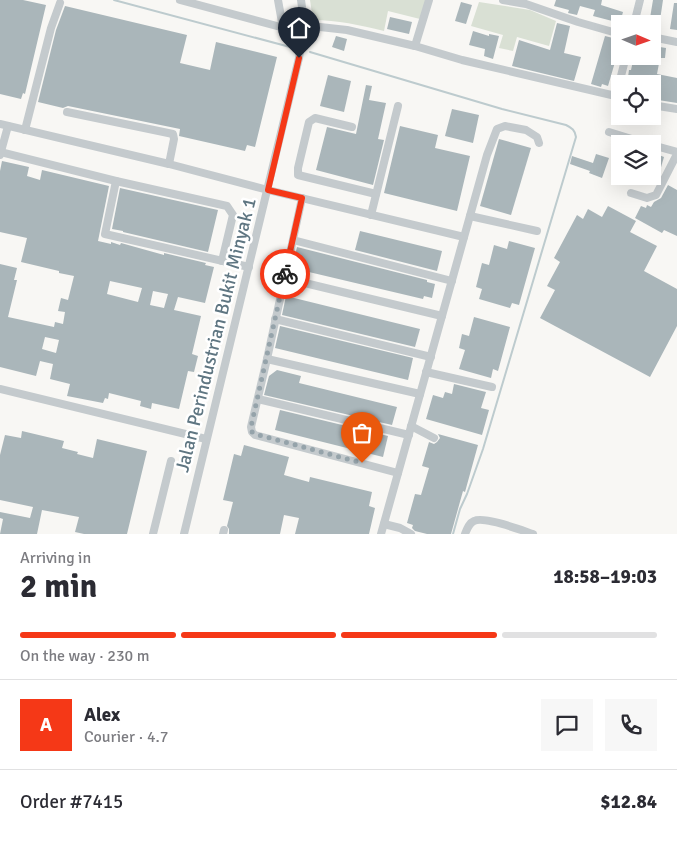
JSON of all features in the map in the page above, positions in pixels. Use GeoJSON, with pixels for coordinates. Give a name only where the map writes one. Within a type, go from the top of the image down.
{"type":"FeatureCollection","features":[{"type":"Feature","properties":{"kind":"street"},"geometry":{"type":"LineString","coordinates":[[180,0],[284,28],[303,30],[320,27],[347,30],[415,46],[462,60],[611,94]]}},
{"type":"Feature","properties":{"kind":"street"},"geometry":{"type":"LineString","coordinates":[[278,0],[284,28]]}},
{"type":"Feature","properties":{"kind":"street","name":"Jalan Perindustrian Bukit Minyak 1"},"geometry":{"type":"LineString","coordinates":[[184,534],[299,58],[303,30],[303,12],[300,0]]}},
{"type":"Feature","properties":{"kind":"street"},"geometry":{"type":"LineString","coordinates":[[415,46],[429,0]]}},
{"type":"Feature","properties":{"kind":"street"},"geometry":{"type":"LineString","coordinates":[[503,0],[526,4],[611,31]]}},
{"type":"Feature","properties":{"kind":"street"},"geometry":{"type":"LineString","coordinates":[[636,15],[640,0]]}},
{"type":"Feature","properties":{"kind":"street"},"geometry":{"type":"LineString","coordinates":[[26,130],[51,28],[60,3]]}},
{"type":"Feature","properties":{"kind":"street"},"geometry":{"type":"LineString","coordinates":[[661,39],[677,42]]}},
{"type":"Feature","properties":{"kind":"street"},"geometry":{"type":"LineString","coordinates":[[371,214],[398,106]]}},
{"type":"Feature","properties":{"kind":"street"},"geometry":{"type":"LineString","coordinates":[[661,106],[677,109]]}},
{"type":"Feature","properties":{"kind":"street"},"geometry":{"type":"LineString","coordinates":[[67,112],[173,134],[174,139],[169,164]]}},
{"type":"Feature","properties":{"kind":"street"},"geometry":{"type":"LineString","coordinates":[[352,128],[315,118],[309,122],[298,168],[298,176],[376,194]]}},
{"type":"Feature","properties":{"kind":"street"},"geometry":{"type":"LineString","coordinates":[[0,124],[464,237]]}},
{"type":"Feature","properties":{"kind":"street"},"geometry":{"type":"LineString","coordinates":[[8,126],[0,154],[227,206],[233,215],[222,261]]}},
{"type":"Feature","properties":{"kind":"street"},"geometry":{"type":"LineString","coordinates":[[381,534],[487,155],[497,129],[505,126],[526,130],[537,136],[539,144]]}},
{"type":"Feature","properties":{"kind":"street"},"geometry":{"type":"LineString","coordinates":[[609,132],[619,135]]}},
{"type":"Feature","properties":{"kind":"street"},"geometry":{"type":"LineString","coordinates":[[631,193],[647,198],[656,195],[677,153],[661,148]]}},
{"type":"Feature","properties":{"kind":"street"},"geometry":{"type":"LineString","coordinates":[[116,181],[105,234],[249,268]]}},
{"type":"Feature","properties":{"kind":"street"},"geometry":{"type":"LineString","coordinates":[[302,198],[251,427],[252,432],[398,472]]}},
{"type":"Feature","properties":{"kind":"street"},"geometry":{"type":"LineString","coordinates":[[470,216],[537,231]]}},
{"type":"Feature","properties":{"kind":"street"},"geometry":{"type":"LineString","coordinates":[[292,240],[452,281]]}},
{"type":"Feature","properties":{"kind":"street"},"geometry":{"type":"LineString","coordinates":[[284,278],[442,316]]}},
{"type":"Feature","properties":{"kind":"street"},"geometry":{"type":"LineString","coordinates":[[276,319],[431,357]]}},
{"type":"Feature","properties":{"kind":"street"},"geometry":{"type":"LineString","coordinates":[[267,359],[420,394]]}},
{"type":"Feature","properties":{"kind":"street"},"geometry":{"type":"LineString","coordinates":[[426,372],[492,387]]}},
{"type":"Feature","properties":{"kind":"street"},"geometry":{"type":"LineString","coordinates":[[0,389],[206,439]]}},
{"type":"Feature","properties":{"kind":"street"},"geometry":{"type":"LineString","coordinates":[[258,399],[409,435]]}},
{"type":"Feature","properties":{"kind":"street"},"geometry":{"type":"LineString","coordinates":[[411,426],[434,438]]}},
{"type":"Feature","properties":{"kind":"street","name":"Jalan Perindustrian Bukit Minyak 1"},"geometry":{"type":"LineString","coordinates":[[153,534],[171,461]]}},
{"type":"Feature","properties":{"kind":"street"},"geometry":{"type":"LineString","coordinates":[[466,534],[471,523],[476,520],[486,520],[533,534]]}},
{"type":"Feature","properties":{"kind":"street"},"geometry":{"type":"LineString","coordinates":[[384,524],[400,528],[411,534]]}},
{"type":"Feature","properties":{"kind":"shaded area"},"geometry":{"type":"Polygon","coordinates":[[[310,0],[426,0],[420,19],[388,11],[384,31],[340,22],[313,20],[310,0]]]}},
{"type":"Feature","properties":{"kind":"shaded area"},"geometry":{"type":"Polygon","coordinates":[[[479,2],[530,10],[556,21],[549,46],[517,37],[513,51],[499,48],[503,35],[471,26],[479,2]]]}},
{"type":"Feature","properties":{"kind":"building"},"geometry":{"type":"Polygon","coordinates":[[[0,0],[23,0],[46,5],[25,94],[23,93],[21,99],[0,94],[0,0]]]}},
{"type":"Feature","properties":{"kind":"building"},"geometry":{"type":"Polygon","coordinates":[[[556,0],[602,0],[601,5],[623,12],[622,15],[611,15],[611,21],[593,16],[595,10],[580,6],[577,15],[568,13],[569,10],[554,6],[556,0]]]}},
{"type":"Feature","properties":{"kind":"building"},"geometry":{"type":"Polygon","coordinates":[[[653,0],[663,0],[661,15],[650,15],[653,0]]]}},
{"type":"Feature","properties":{"kind":"building"},"geometry":{"type":"Polygon","coordinates":[[[461,2],[472,5],[466,24],[455,21],[461,2]]]}},
{"type":"Feature","properties":{"kind":"building"},"geometry":{"type":"Polygon","coordinates":[[[674,3],[677,3],[677,30],[670,29],[674,3]]]}},
{"type":"Feature","properties":{"kind":"building"},"geometry":{"type":"Polygon","coordinates":[[[65,6],[187,35],[180,63],[210,70],[216,42],[277,57],[255,147],[247,145],[245,151],[179,136],[180,129],[68,106],[63,108],[38,102],[56,30],[65,6]]]}},
{"type":"Feature","properties":{"kind":"building"},"geometry":{"type":"Polygon","coordinates":[[[390,17],[412,22],[409,34],[387,29],[390,17]]]}},
{"type":"Feature","properties":{"kind":"building"},"geometry":{"type":"Polygon","coordinates":[[[557,23],[570,26],[564,53],[581,57],[574,81],[512,66],[519,40],[550,50],[557,23]]]}},
{"type":"Feature","properties":{"kind":"building"},"geometry":{"type":"Polygon","coordinates":[[[473,31],[489,36],[489,34],[499,36],[493,59],[484,56],[485,49],[469,45],[473,31]]]}},
{"type":"Feature","properties":{"kind":"building"},"geometry":{"type":"Polygon","coordinates":[[[336,36],[347,39],[344,51],[332,47],[336,36]]]}},
{"type":"Feature","properties":{"kind":"building"},"geometry":{"type":"Polygon","coordinates":[[[605,36],[611,38],[611,65],[614,65],[608,86],[602,84],[601,87],[591,84],[605,36]]]}},
{"type":"Feature","properties":{"kind":"building"},"geometry":{"type":"Polygon","coordinates":[[[661,47],[666,48],[665,58],[661,58],[661,47]]]}},
{"type":"Feature","properties":{"kind":"building"},"geometry":{"type":"Polygon","coordinates":[[[632,65],[659,65],[657,74],[677,78],[677,103],[661,100],[661,75],[628,75],[629,70],[631,70],[632,65]]]}},
{"type":"Feature","properties":{"kind":"building"},"geometry":{"type":"Polygon","coordinates":[[[328,75],[351,81],[344,112],[320,106],[328,75]]]}},
{"type":"Feature","properties":{"kind":"building"},"geometry":{"type":"Polygon","coordinates":[[[366,85],[372,86],[369,100],[386,103],[378,139],[384,140],[373,185],[316,170],[327,127],[356,134],[366,85]]]}},
{"type":"Feature","properties":{"kind":"building"},"geometry":{"type":"Polygon","coordinates":[[[452,109],[479,115],[473,143],[445,136],[452,109]]]}},
{"type":"Feature","properties":{"kind":"building"},"geometry":{"type":"Polygon","coordinates":[[[400,126],[438,135],[435,148],[470,156],[457,211],[384,193],[400,126]]]}},
{"type":"Feature","properties":{"kind":"building"},"geometry":{"type":"Polygon","coordinates":[[[499,139],[531,148],[511,215],[480,206],[499,139]]]}},
{"type":"Feature","properties":{"kind":"building"},"geometry":{"type":"Polygon","coordinates":[[[596,154],[609,158],[602,178],[589,173],[590,171],[570,164],[572,156],[593,163],[596,154]]]}},
{"type":"Feature","properties":{"kind":"building"},"geometry":{"type":"Polygon","coordinates":[[[661,156],[664,157],[661,167],[661,156]]]}},
{"type":"Feature","properties":{"kind":"building"},"geometry":{"type":"Polygon","coordinates":[[[2,161],[29,167],[27,176],[40,180],[42,170],[109,186],[98,241],[120,245],[121,243],[164,255],[164,253],[206,263],[205,265],[214,267],[205,303],[178,297],[174,310],[201,316],[192,354],[198,356],[194,372],[188,371],[179,409],[152,403],[151,409],[140,406],[141,401],[109,393],[108,399],[105,398],[103,403],[67,396],[70,384],[50,379],[53,364],[40,361],[36,376],[0,367],[0,264],[17,268],[14,280],[17,280],[8,317],[54,327],[55,322],[63,324],[65,312],[58,311],[61,298],[68,300],[74,276],[21,262],[27,238],[0,232],[0,171],[2,161]],[[110,281],[107,294],[138,302],[142,288],[110,281]],[[153,291],[150,305],[164,308],[168,294],[153,291]],[[45,337],[42,349],[56,353],[59,340],[45,337]]]}},
{"type":"Feature","properties":{"kind":"building"},"geometry":{"type":"Polygon","coordinates":[[[668,185],[677,190],[677,236],[664,230],[662,233],[635,218],[641,206],[646,208],[647,205],[651,207],[654,202],[661,198],[668,185]]]}},
{"type":"Feature","properties":{"kind":"building"},"geometry":{"type":"Polygon","coordinates":[[[120,188],[218,210],[208,252],[112,229],[120,188]]]}},
{"type":"Feature","properties":{"kind":"building"},"geometry":{"type":"Polygon","coordinates":[[[608,206],[636,221],[630,232],[657,246],[644,271],[677,289],[677,326],[650,377],[540,318],[555,290],[547,286],[560,262],[554,258],[577,215],[583,219],[588,209],[602,217],[608,206]]]}},
{"type":"Feature","properties":{"kind":"building"},"geometry":{"type":"Polygon","coordinates":[[[360,231],[442,251],[437,271],[355,250],[360,231]]]}},
{"type":"Feature","properties":{"kind":"building"},"geometry":{"type":"Polygon","coordinates":[[[509,241],[535,248],[519,305],[512,303],[510,308],[479,299],[482,289],[476,287],[482,263],[489,265],[494,245],[507,249],[509,241]]]}},
{"type":"Feature","properties":{"kind":"building"},"geometry":{"type":"Polygon","coordinates":[[[297,247],[427,280],[427,282],[435,284],[432,298],[424,296],[423,299],[292,268],[297,247]]]}},
{"type":"Feature","properties":{"kind":"building"},"geometry":{"type":"Polygon","coordinates":[[[286,296],[420,329],[415,347],[282,315],[286,296]]]}},
{"type":"Feature","properties":{"kind":"building"},"geometry":{"type":"Polygon","coordinates":[[[474,317],[510,327],[498,371],[493,369],[491,378],[459,369],[465,350],[459,348],[462,334],[469,336],[474,317]]]}},
{"type":"Feature","properties":{"kind":"building"},"geometry":{"type":"Polygon","coordinates":[[[280,326],[413,358],[408,380],[275,348],[280,326]]]}},
{"type":"Feature","properties":{"kind":"building"},"geometry":{"type":"Polygon","coordinates":[[[277,370],[301,376],[299,383],[397,407],[392,425],[264,395],[269,376],[277,370]]]}},
{"type":"Feature","properties":{"kind":"building"},"geometry":{"type":"Polygon","coordinates":[[[454,384],[486,392],[481,408],[489,410],[482,435],[426,419],[433,395],[443,398],[445,392],[452,394],[454,384]]]}},
{"type":"Feature","properties":{"kind":"building"},"geometry":{"type":"Polygon","coordinates":[[[280,410],[388,436],[383,457],[275,430],[280,410]]]}},
{"type":"Feature","properties":{"kind":"building"},"geometry":{"type":"Polygon","coordinates":[[[22,431],[64,441],[62,448],[93,458],[97,439],[147,451],[127,534],[84,534],[75,532],[79,517],[42,510],[37,534],[0,534],[3,519],[0,518],[0,512],[30,518],[33,507],[0,500],[0,455],[5,435],[21,438],[22,431]]]}},
{"type":"Feature","properties":{"kind":"building"},"geometry":{"type":"Polygon","coordinates":[[[438,434],[478,445],[451,534],[427,534],[415,531],[412,528],[413,525],[407,523],[415,494],[421,495],[429,468],[422,466],[429,442],[434,444],[437,442],[440,438],[438,434]]]}},
{"type":"Feature","properties":{"kind":"building"},"geometry":{"type":"Polygon","coordinates":[[[244,445],[289,457],[284,475],[309,482],[310,477],[372,492],[369,506],[375,508],[369,534],[295,534],[299,518],[284,515],[280,534],[229,534],[227,526],[233,502],[223,500],[234,454],[241,456],[244,445]]]}},
{"type":"Feature","properties":{"kind":"waterway"},"geometry":{"type":"LineString","coordinates":[[114,0],[290,47]]}},
{"type":"Feature","properties":{"kind":"waterway"},"geometry":{"type":"LineString","coordinates":[[310,52],[502,109],[566,125],[576,135],[483,449],[460,509],[453,534]]}},
{"type":"Feature","properties":{"kind":"way so far"},"geometry":{"type":"LineString","coordinates":[[285,274],[251,427],[252,432],[362,463]]}},
{"type":"Feature","properties":{"kind":"route"},"geometry":{"type":"LineString","coordinates":[[285,274],[302,198],[268,190],[299,58]]}}]}
